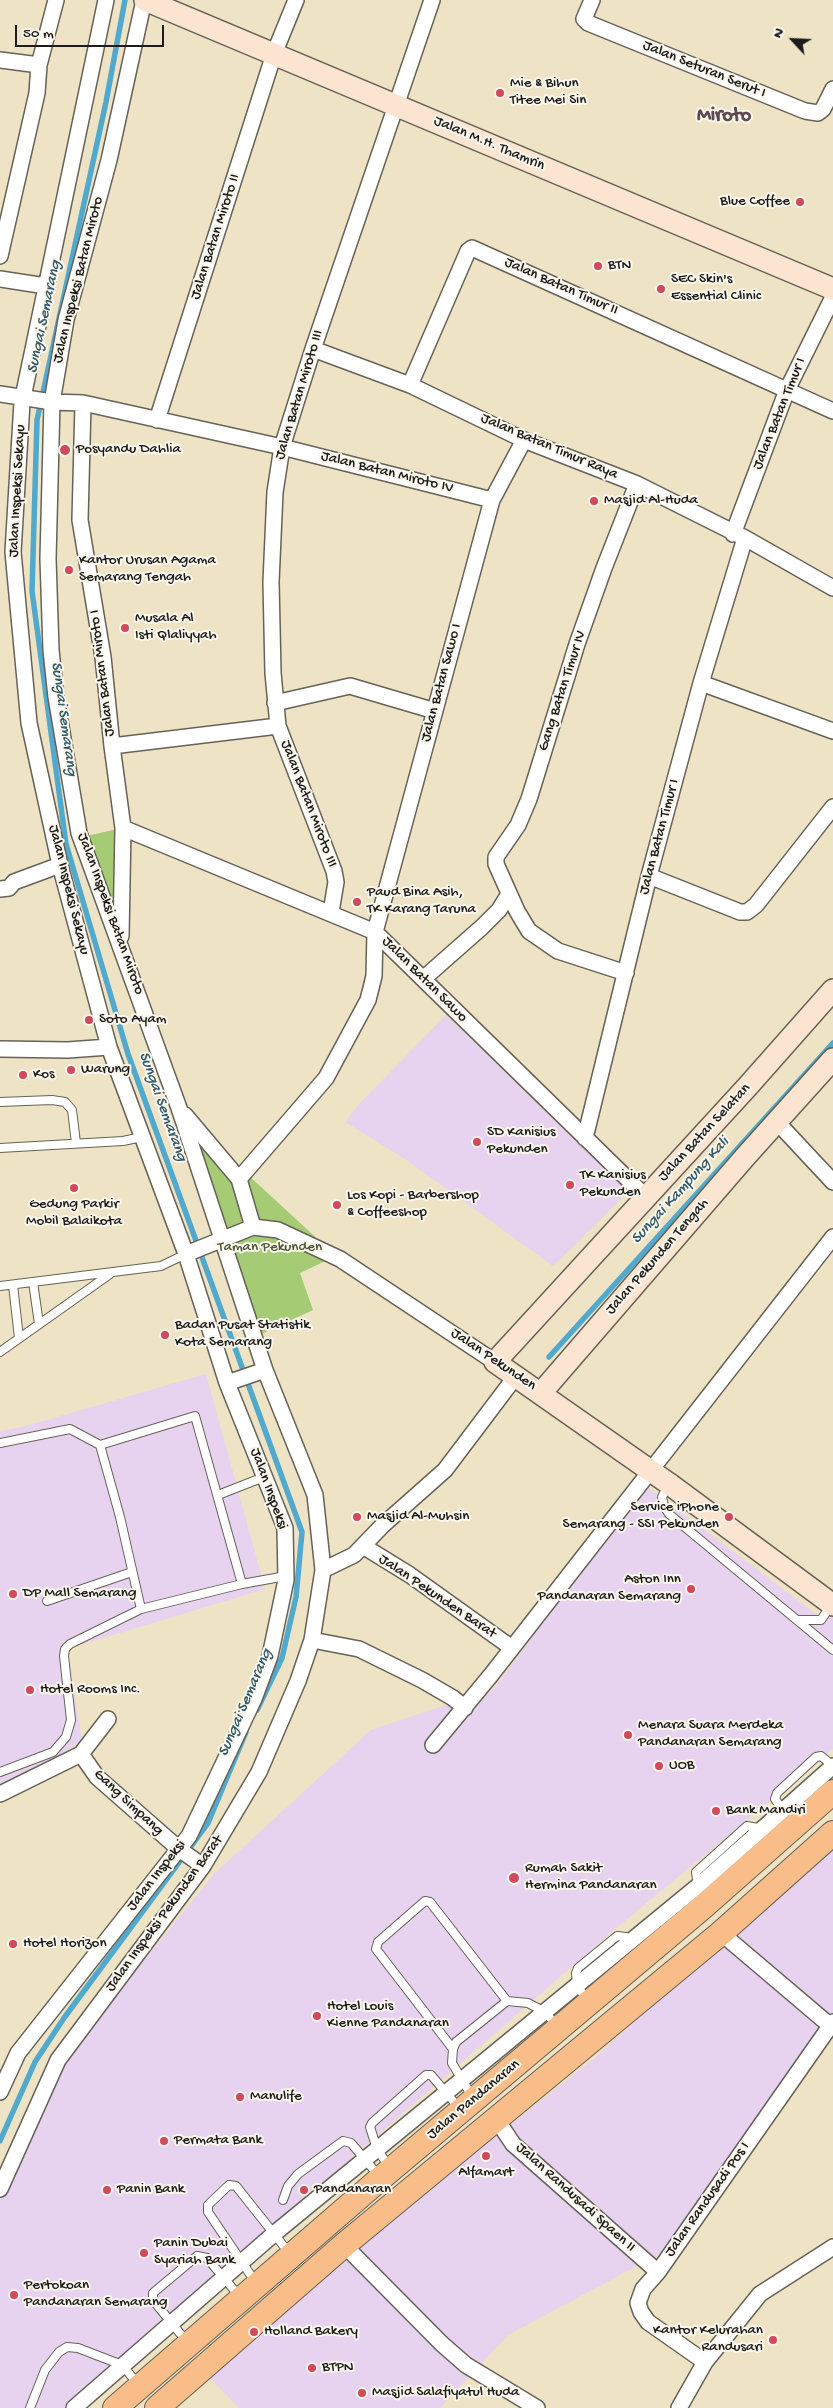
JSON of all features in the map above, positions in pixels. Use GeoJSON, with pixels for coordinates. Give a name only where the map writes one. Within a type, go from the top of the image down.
{"type":"FeatureCollection","features":[{"type":"Feature","properties":{"kind":"main road","name":"Jalan M.H. Thamrin"},"geometry":{"type":"LineString","coordinates":[[144,0],[833,289]]}},
{"type":"Feature","properties":{"kind":"main road","name":"Jalan Batan Selatan"},"geometry":{"type":"LineString","coordinates":[[495,1362],[833,990]]}},
{"type":"Feature","properties":{"kind":"main road","name":"Jalan Pekunden Tengah"},"geometry":{"type":"LineString","coordinates":[[541,1393],[833,1059]]}},
{"type":"Feature","properties":{"kind":"main road","name":"Jalan Pekunden"},"geometry":{"type":"LineString","coordinates":[[495,1362],[668,1483],[832,1604]]}},
{"type":"Feature","properties":{"kind":"main road","name":"Jalan Pandanaran"},"geometry":{"type":"LineString","coordinates":[[115,2408],[386,2174],[466,2097],[552,2020],[701,1896],[789,1818],[833,1792]]}},
{"type":"Feature","properties":{"kind":"main road","name":"Jalan Pandanaran"},"geometry":{"type":"LineString","coordinates":[[156,2408],[344,2245],[721,1933],[833,1833]]}},
{"type":"Feature","properties":{"kind":"street"},"geometry":{"type":"LineString","coordinates":[[0,256],[37,93],[39,65],[56,0]]}},
{"type":"Feature","properties":{"kind":"street","name":"Jalan Inspeksi Sekayu"},"geometry":{"type":"LineString","coordinates":[[106,0],[46,286],[27,398],[7,553],[29,723],[60,865],[109,1047],[117,1068]]}},
{"type":"Feature","properties":{"kind":"street","name":"Jalan Inspeksi Batan Miroto"},"geometry":{"type":"LineString","coordinates":[[144,0],[109,160],[66,320],[49,402],[48,558],[51,650],[56,697],[79,833],[121,943],[179,1108],[217,1240],[262,1372]]}},
{"type":"Feature","properties":{"kind":"street"},"geometry":{"type":"LineString","coordinates":[[274,54],[296,0]]}},
{"type":"Feature","properties":{"kind":"street","name":"Jalan Batan Miroto III"},"geometry":{"type":"LineString","coordinates":[[331,912],[336,882],[334,871],[278,726],[275,703],[272,582],[275,492],[282,447],[313,349],[432,0]]}},
{"type":"Feature","properties":{"kind":"street","name":"Jalan Seturan Serut I"},"geometry":{"type":"LineString","coordinates":[[592,0],[584,19],[588,23],[805,111],[818,113],[823,110],[833,89]]}},
{"type":"Feature","properties":{"kind":"street","name":"Jalan Batan Miroto II"},"geometry":{"type":"LineString","coordinates":[[157,420],[274,54]]}},
{"type":"Feature","properties":{"kind":"street"},"geometry":{"type":"LineString","coordinates":[[0,60],[39,65]]}},
{"type":"Feature","properties":{"kind":"street","name":"Jalan Batan Timur II"},"geometry":{"type":"LineString","coordinates":[[410,385],[468,251],[472,248],[787,390]]}},
{"type":"Feature","properties":{"kind":"street"},"geometry":{"type":"LineString","coordinates":[[0,279],[46,286]]}},
{"type":"Feature","properties":{"kind":"street","name":"Jalan Batan Timur I"},"geometry":{"type":"LineString","coordinates":[[585,1138],[649,876],[739,536],[787,390],[833,297]]}},
{"type":"Feature","properties":{"kind":"street","name":"Jalan Batan Timur Raya"},"geometry":{"type":"LineString","coordinates":[[313,349],[410,385],[524,440],[637,484],[739,536],[833,588]]}},
{"type":"Feature","properties":{"kind":"street"},"geometry":{"type":"LineString","coordinates":[[787,390],[833,411]]}},
{"type":"Feature","properties":{"kind":"street"},"geometry":{"type":"LineString","coordinates":[[0,394],[49,402],[83,403],[282,447]]}},
{"type":"Feature","properties":{"kind":"street","name":"Jalan Batan Miroto I"},"geometry":{"type":"LineString","coordinates":[[83,403],[80,520],[103,657],[112,746],[124,828],[121,943]]}},
{"type":"Feature","properties":{"kind":"street","name":"Jalan Batan Sawo I"},"geometry":{"type":"LineString","coordinates":[[239,1179],[326,1078],[359,1020],[368,1000],[374,976],[375,932],[492,500],[524,440]]}},
{"type":"Feature","properties":{"kind":"street","name":"Jalan Batan Miroto IV"},"geometry":{"type":"LineString","coordinates":[[282,447],[492,500]]}},
{"type":"Feature","properties":{"kind":"street","name":"Gang Batan Timur IV"},"geometry":{"type":"LineString","coordinates":[[626,973],[558,950],[543,942],[523,924],[509,894],[496,857],[518,825],[529,799],[577,644],[637,484]]}},
{"type":"Feature","properties":{"kind":"street"},"geometry":{"type":"LineString","coordinates":[[701,683],[833,731]]}},
{"type":"Feature","properties":{"kind":"street"},"geometry":{"type":"LineString","coordinates":[[275,703],[350,686],[435,711]]}},
{"type":"Feature","properties":{"kind":"street","name":"Jalan Batan Miroto III"},"geometry":{"type":"LineString","coordinates":[[112,746],[278,726]]}},
{"type":"Feature","properties":{"kind":"street"},"geometry":{"type":"LineString","coordinates":[[649,876],[740,912],[747,912],[756,905],[833,807]]}},
{"type":"Feature","properties":{"kind":"street","name":"Jalan Batan Sawo"},"geometry":{"type":"LineString","coordinates":[[124,828],[331,912],[375,932],[646,1198]]}},
{"type":"Feature","properties":{"kind":"street"},"geometry":{"type":"LineString","coordinates":[[0,889],[9,888],[14,882],[60,865]]}},
{"type":"Feature","properties":{"kind":"street"},"geometry":{"type":"LineString","coordinates":[[423,979],[482,928],[499,910],[509,894]]}},
{"type":"Feature","properties":{"kind":"street"},"geometry":{"type":"LineString","coordinates":[[0,1049],[68,1050],[109,1047]]}},
{"type":"Feature","properties":{"kind":"street","name":"Jalan Inspeksi"},"geometry":{"type":"LineString","coordinates":[[0,2092],[18,2053],[181,1850],[189,1836],[254,1699],[270,1656],[286,1576],[285,1528],[229,1382],[189,1252],[142,1137],[117,1068]]}},
{"type":"Feature","properties":{"kind":"street"},"geometry":{"type":"LineString","coordinates":[[179,1108],[239,1179],[254,1227],[189,1252]]}},
{"type":"Feature","properties":{"kind":"street"},"geometry":{"type":"LineString","coordinates":[[776,1122],[833,1182]]}},
{"type":"Feature","properties":{"kind":"street","name":"Jalan Pekunden"},"geometry":{"type":"LineString","coordinates":[[254,1227],[278,1230],[340,1259],[495,1362]]}},
{"type":"Feature","properties":{"kind":"street"},"geometry":{"type":"LineString","coordinates":[[651,1471],[833,1238]]}},
{"type":"Feature","properties":{"kind":"street"},"geometry":{"type":"LineString","coordinates":[[229,1382],[262,1372]]}},
{"type":"Feature","properties":{"kind":"street","name":"Jalan Inspeksi Pekunden Barat"},"geometry":{"type":"LineString","coordinates":[[0,2189],[58,2060],[201,1865],[259,1772],[298,1681],[312,1640],[323,1570],[315,1495],[262,1372]]}},
{"type":"Feature","properties":{"kind":"street","name":"Jalan Pekunden Barat"},"geometry":{"type":"LineString","coordinates":[[323,1570],[354,1555],[445,1470],[516,1376]]}},
{"type":"Feature","properties":{"kind":"street","name":"Jalan Pekunden Barat"},"geometry":{"type":"LineString","coordinates":[[433,1745],[465,1708],[651,1471]]}},
{"type":"Feature","properties":{"kind":"street","name":"Jalan Pekunden Barat"},"geometry":{"type":"LineString","coordinates":[[363,1546],[410,1575],[512,1648]]}},
{"type":"Feature","properties":{"kind":"street"},"geometry":{"type":"LineString","coordinates":[[312,1640],[359,1650],[422,1680],[453,1698],[465,1708]]}},
{"type":"Feature","properties":{"kind":"street"},"geometry":{"type":"LineString","coordinates":[[0,1794],[81,1754],[108,1719]]}},
{"type":"Feature","properties":{"kind":"street","name":"Gang Simpang"},"geometry":{"type":"LineString","coordinates":[[81,1754],[97,1777],[201,1865]]}},
{"type":"Feature","properties":{"kind":"street"},"geometry":{"type":"LineString","coordinates":[[789,1818],[833,1766]]}},
{"type":"Feature","properties":{"kind":"street"},"geometry":{"type":"LineString","coordinates":[[721,1933],[832,2025]]}},
{"type":"Feature","properties":{"kind":"street","name":"Jalan Randusadi Pos I"},"geometry":{"type":"LineString","coordinates":[[705,2362],[648,2322],[641,2312],[638,2303],[643,2290],[658,2272],[832,2025]]}},
{"type":"Feature","properties":{"kind":"street"},"geometry":{"type":"LineString","coordinates":[[74,2408],[275,2233],[447,2092],[466,2097]]}},
{"type":"Feature","properties":{"kind":"street","name":"Jalan Randusadi Spaen II"},"geometry":{"type":"LineString","coordinates":[[497,2120],[513,2144],[658,2272]]}},
{"type":"Feature","properties":{"kind":"street"},"geometry":{"type":"LineString","coordinates":[[344,2245],[442,2344],[466,2365],[537,2408]]}},
{"type":"Feature","properties":{"kind":"street"},"geometry":{"type":"LineString","coordinates":[[679,2408],[705,2362],[760,2294],[833,2247]]}},
{"type":"Feature","properties":{"kind":"lane"},"geometry":{"type":"LineString","coordinates":[[0,1102],[52,1100],[64,1102],[72,1110],[76,1143]]}},
{"type":"Feature","properties":{"kind":"lane"},"geometry":{"type":"LineString","coordinates":[[0,1148],[123,1141],[142,1137]]}},
{"type":"Feature","properties":{"kind":"lane"},"geometry":{"type":"LineString","coordinates":[[0,1286],[161,1266],[189,1252]]}},
{"type":"Feature","properties":{"kind":"lane"},"geometry":{"type":"LineString","coordinates":[[0,1352],[112,1273]]}},
{"type":"Feature","properties":{"kind":"lane"},"geometry":{"type":"LineString","coordinates":[[33,1282],[39,1324]]}},
{"type":"Feature","properties":{"kind":"lane"},"geometry":{"type":"LineString","coordinates":[[13,1285],[19,1338]]}},
{"type":"Feature","properties":{"kind":"lane"},"geometry":{"type":"LineString","coordinates":[[0,1443],[70,1429],[100,1445],[195,1416],[242,1584]]}},
{"type":"Feature","properties":{"kind":"lane"},"geometry":{"type":"LineString","coordinates":[[100,1445],[120,1517],[141,1609]]}},
{"type":"Feature","properties":{"kind":"lane"},"geometry":{"type":"LineString","coordinates":[[218,1495],[264,1477]]}},
{"type":"Feature","properties":{"kind":"lane"},"geometry":{"type":"LineString","coordinates":[[668,1483],[662,1497],[664,1506],[670,1514],[833,1650]]}},
{"type":"Feature","properties":{"kind":"lane"},"geometry":{"type":"LineString","coordinates":[[47,1601],[132,1572]]}},
{"type":"Feature","properties":{"kind":"lane"},"geometry":{"type":"LineString","coordinates":[[0,1772],[53,1752],[66,1737],[71,1720],[65,1649],[70,1644],[141,1609],[242,1584],[286,1576]]}},
{"type":"Feature","properties":{"kind":"lane"},"geometry":{"type":"LineString","coordinates":[[798,1620],[821,1620],[832,1604]]}},
{"type":"Feature","properties":{"kind":"lane"},"geometry":{"type":"LineString","coordinates":[[701,1896],[696,1872],[747,1826],[752,1826],[766,1838]]}},
{"type":"Feature","properties":{"kind":"lane"},"geometry":{"type":"LineString","coordinates":[[452,2049],[376,1949],[378,1942],[425,1901],[430,1902],[507,2001]]}},
{"type":"Feature","properties":{"kind":"lane"},"geometry":{"type":"LineString","coordinates":[[583,1994],[576,1973],[578,1968],[617,1936],[626,1937],[637,1949]]}},
{"type":"Feature","properties":{"kind":"lane"},"geometry":{"type":"LineString","coordinates":[[466,2097],[452,2064],[452,2049],[456,2042],[507,2001],[528,2003],[552,2020]]}},
{"type":"Feature","properties":{"kind":"lane"},"geometry":{"type":"LineString","coordinates":[[386,2174],[371,2154],[370,2127],[372,2123],[426,2075],[431,2076],[447,2092],[466,2097]]}},
{"type":"Feature","properties":{"kind":"lane"},"geometry":{"type":"LineString","coordinates":[[283,2200],[288,2186],[298,2174],[344,2141],[371,2154],[386,2174]]}},
{"type":"Feature","properties":{"kind":"lane"},"geometry":{"type":"LineString","coordinates":[[250,2292],[241,2263],[208,2212],[208,2205],[229,2185],[236,2186],[292,2256]]}},
{"type":"Feature","properties":{"kind":"lane"},"geometry":{"type":"LineString","coordinates":[[189,2344],[153,2300],[153,2293],[197,2256],[207,2258],[224,2277],[250,2292]]}},
{"type":"Feature","properties":{"kind":"lane"},"geometry":{"type":"LineString","coordinates":[[30,2408],[45,2370],[59,2352],[67,2347],[78,2348],[122,2366],[140,2386]]}},
{"type":"Feature","properties":{"kind":"shaded area","name":"SD Kanisius Pekunden"},"geometry":{"type":"Polygon","coordinates":[[[446,1015],[628,1192],[553,1266],[405,1159],[345,1122],[362,1101],[446,1015]]]}},
{"type":"Feature","properties":{"kind":"shaded area"},"geometry":{"type":"Polygon","coordinates":[[[206,1374],[265,1589],[67,1649],[82,1741],[29,1773],[0,1784],[0,1431],[26,1426],[206,1374]]]}},
{"type":"Feature","properties":{"kind":"shaded area"},"geometry":{"type":"Polygon","coordinates":[[[644,1484],[821,1618],[833,1597],[833,1749],[615,1929],[64,2408],[0,2408],[0,2199],[58,2066],[215,1873],[371,1730],[494,1689],[644,1484]]]}},
{"type":"Feature","properties":{"kind":"shaded area"},"geometry":{"type":"Polygon","coordinates":[[[833,1842],[833,2015],[663,2252],[508,2335],[440,2408],[239,2408],[202,2370],[597,2056],[833,1842]]]}},
{"type":"Feature","properties":{"kind":"green space"},"geometry":{"type":"Polygon","coordinates":[[[122,828],[118,936],[82,837],[122,828]]]}},
{"type":"Feature","properties":{"kind":"green space","name":"Taman Pekunden"},"geometry":{"type":"Polygon","coordinates":[[[189,1127],[222,1151],[336,1256],[300,1273],[313,1310],[255,1337],[189,1127]]]}},
{"type":"Feature","properties":{"kind":"waterway","name":"Sungai Semarang"},"geometry":{"type":"LineString","coordinates":[[125,0],[106,102],[37,420],[32,591],[66,844],[128,1054],[302,1532],[296,1597],[282,1658],[257,1710]]}},
{"type":"Feature","properties":{"kind":"waterway","name":"Sungai Kampung Kali"},"geometry":{"type":"LineString","coordinates":[[549,1357],[833,1043]]}},
{"type":"Feature","properties":{"kind":"waterway","name":"Sungai Semarang"},"geometry":{"type":"LineString","coordinates":[[0,2141],[35,2062],[64,2018],[208,1823],[246,1732]]}},
{"type":"Feature","properties":{"kind":"place","name":"Mie & Bihun Titee Mei Sin"},"geometry":{"type":"Point","coordinates":[500,93]}},
{"type":"Feature","properties":{"kind":"place","name":"Blue Coffee"},"geometry":{"type":"Point","coordinates":[800,202]}},
{"type":"Feature","properties":{"kind":"place","name":"BTN"},"geometry":{"type":"Point","coordinates":[598,266]}},
{"type":"Feature","properties":{"kind":"place","name":"SEC Skin's Essential Clinic"},"geometry":{"type":"Point","coordinates":[661,289]}},
{"type":"Feature","properties":{"kind":"place","name":"Posyandu Dahlia"},"geometry":{"type":"Point","coordinates":[65,450]}},
{"type":"Feature","properties":{"kind":"place","name":"Masjid Al-Huda"},"geometry":{"type":"Point","coordinates":[594,501]}},
{"type":"Feature","properties":{"kind":"place","name":"Kantor Urusan Agama Semarang Tengah"},"geometry":{"type":"Point","coordinates":[69,570]}},
{"type":"Feature","properties":{"kind":"place","name":"Musala Al Isti Qlaliyyah"},"geometry":{"type":"Point","coordinates":[125,628]}},
{"type":"Feature","properties":{"kind":"place","name":"Paud Bina Asih, TK Karang Taruna"},"geometry":{"type":"Point","coordinates":[357,902]}},
{"type":"Feature","properties":{"kind":"place","name":"Soto Ayam"},"geometry":{"type":"Point","coordinates":[89,1020]}},
{"type":"Feature","properties":{"kind":"place","name":"Warung"},"geometry":{"type":"Point","coordinates":[71,1070]}},
{"type":"Feature","properties":{"kind":"place","name":"Kos"},"geometry":{"type":"Point","coordinates":[23,1075]}},
{"type":"Feature","properties":{"kind":"place","name":"SD Kanisius Pekunden"},"geometry":{"type":"Point","coordinates":[477,1142]}},
{"type":"Feature","properties":{"kind":"place","name":"TK Kanisius Pekunden"},"geometry":{"type":"Point","coordinates":[570,1185]}},
{"type":"Feature","properties":{"kind":"place","name":"Gedung Parkir Mobil Balaikota"},"geometry":{"type":"Point","coordinates":[74,1188]}},
{"type":"Feature","properties":{"kind":"place","name":"Los Kopi - Barbershop & Coffeeshop"},"geometry":{"type":"Point","coordinates":[337,1205]}},
{"type":"Feature","properties":{"kind":"place","name":"Badan Pusat Statistik Kota Semarang"},"geometry":{"type":"Point","coordinates":[165,1335]}},
{"type":"Feature","properties":{"kind":"place","name":"Masjid Al-Muhsin"},"geometry":{"type":"Point","coordinates":[357,1517]}},
{"type":"Feature","properties":{"kind":"place","name":"Service iPhone Semarang - SSI Pekunden"},"geometry":{"type":"Point","coordinates":[729,1517]}},
{"type":"Feature","properties":{"kind":"place","name":"Aston Inn Pandanaran Semarang"},"geometry":{"type":"Point","coordinates":[691,1589]}},
{"type":"Feature","properties":{"kind":"place","name":"DP Mall Semarang"},"geometry":{"type":"Point","coordinates":[13,1594]}},
{"type":"Feature","properties":{"kind":"place","name":"Hotel Rooms Inc."},"geometry":{"type":"Point","coordinates":[30,1690]}},
{"type":"Feature","properties":{"kind":"place","name":"Menara Suara Merdeka Pandanaran Semarang"},"geometry":{"type":"Point","coordinates":[628,1735]}},
{"type":"Feature","properties":{"kind":"place","name":"UOB"},"geometry":{"type":"Point","coordinates":[659,1766]}},
{"type":"Feature","properties":{"kind":"place","name":"Bank Mandiri"},"geometry":{"type":"Point","coordinates":[716,1811]}},
{"type":"Feature","properties":{"kind":"place","name":"Rumah Sakit Hermina Pandanaran"},"geometry":{"type":"Point","coordinates":[514,1878]}},
{"type":"Feature","properties":{"kind":"place","name":"Hotel Horizon"},"geometry":{"type":"Point","coordinates":[13,1944]}},
{"type":"Feature","properties":{"kind":"place","name":"Hotel Louis Kienne Pandanaran"},"geometry":{"type":"Point","coordinates":[317,2016]}},
{"type":"Feature","properties":{"kind":"place","name":"Manulife"},"geometry":{"type":"Point","coordinates":[240,2097]}},
{"type":"Feature","properties":{"kind":"place","name":"Permata Bank"},"geometry":{"type":"Point","coordinates":[164,2141]}},
{"type":"Feature","properties":{"kind":"place","name":"Alfamart"},"geometry":{"type":"Point","coordinates":[486,2156]}},
{"type":"Feature","properties":{"kind":"place","name":"Panin Bank"},"geometry":{"type":"Point","coordinates":[107,2190]}},
{"type":"Feature","properties":{"kind":"place","name":"Pandanaran"},"geometry":{"type":"Point","coordinates":[304,2190]}},
{"type":"Feature","properties":{"kind":"place","name":"Panin Dubai Syariah Bank"},"geometry":{"type":"Point","coordinates":[144,2253]}},
{"type":"Feature","properties":{"kind":"place","name":"Pertokoan Pandanaran Semarang"},"geometry":{"type":"Point","coordinates":[14,2295]}},
{"type":"Feature","properties":{"kind":"place","name":"Holland Bakery"},"geometry":{"type":"Point","coordinates":[254,2332]}},
{"type":"Feature","properties":{"kind":"place","name":"Kantor Kelurahan Randusari"},"geometry":{"type":"Point","coordinates":[773,2340]}},
{"type":"Feature","properties":{"kind":"place","name":"BTPN"},"geometry":{"type":"Point","coordinates":[312,2368]}},
{"type":"Feature","properties":{"kind":"place","name":"Masjid Salafiyatul Huda"},"geometry":{"type":"Point","coordinates":[362,2393]}},
{"type":"Feature","properties":{"kind":"district","name":"Miroto"},"geometry":{"type":"Point","coordinates":[724,117]}}]}
